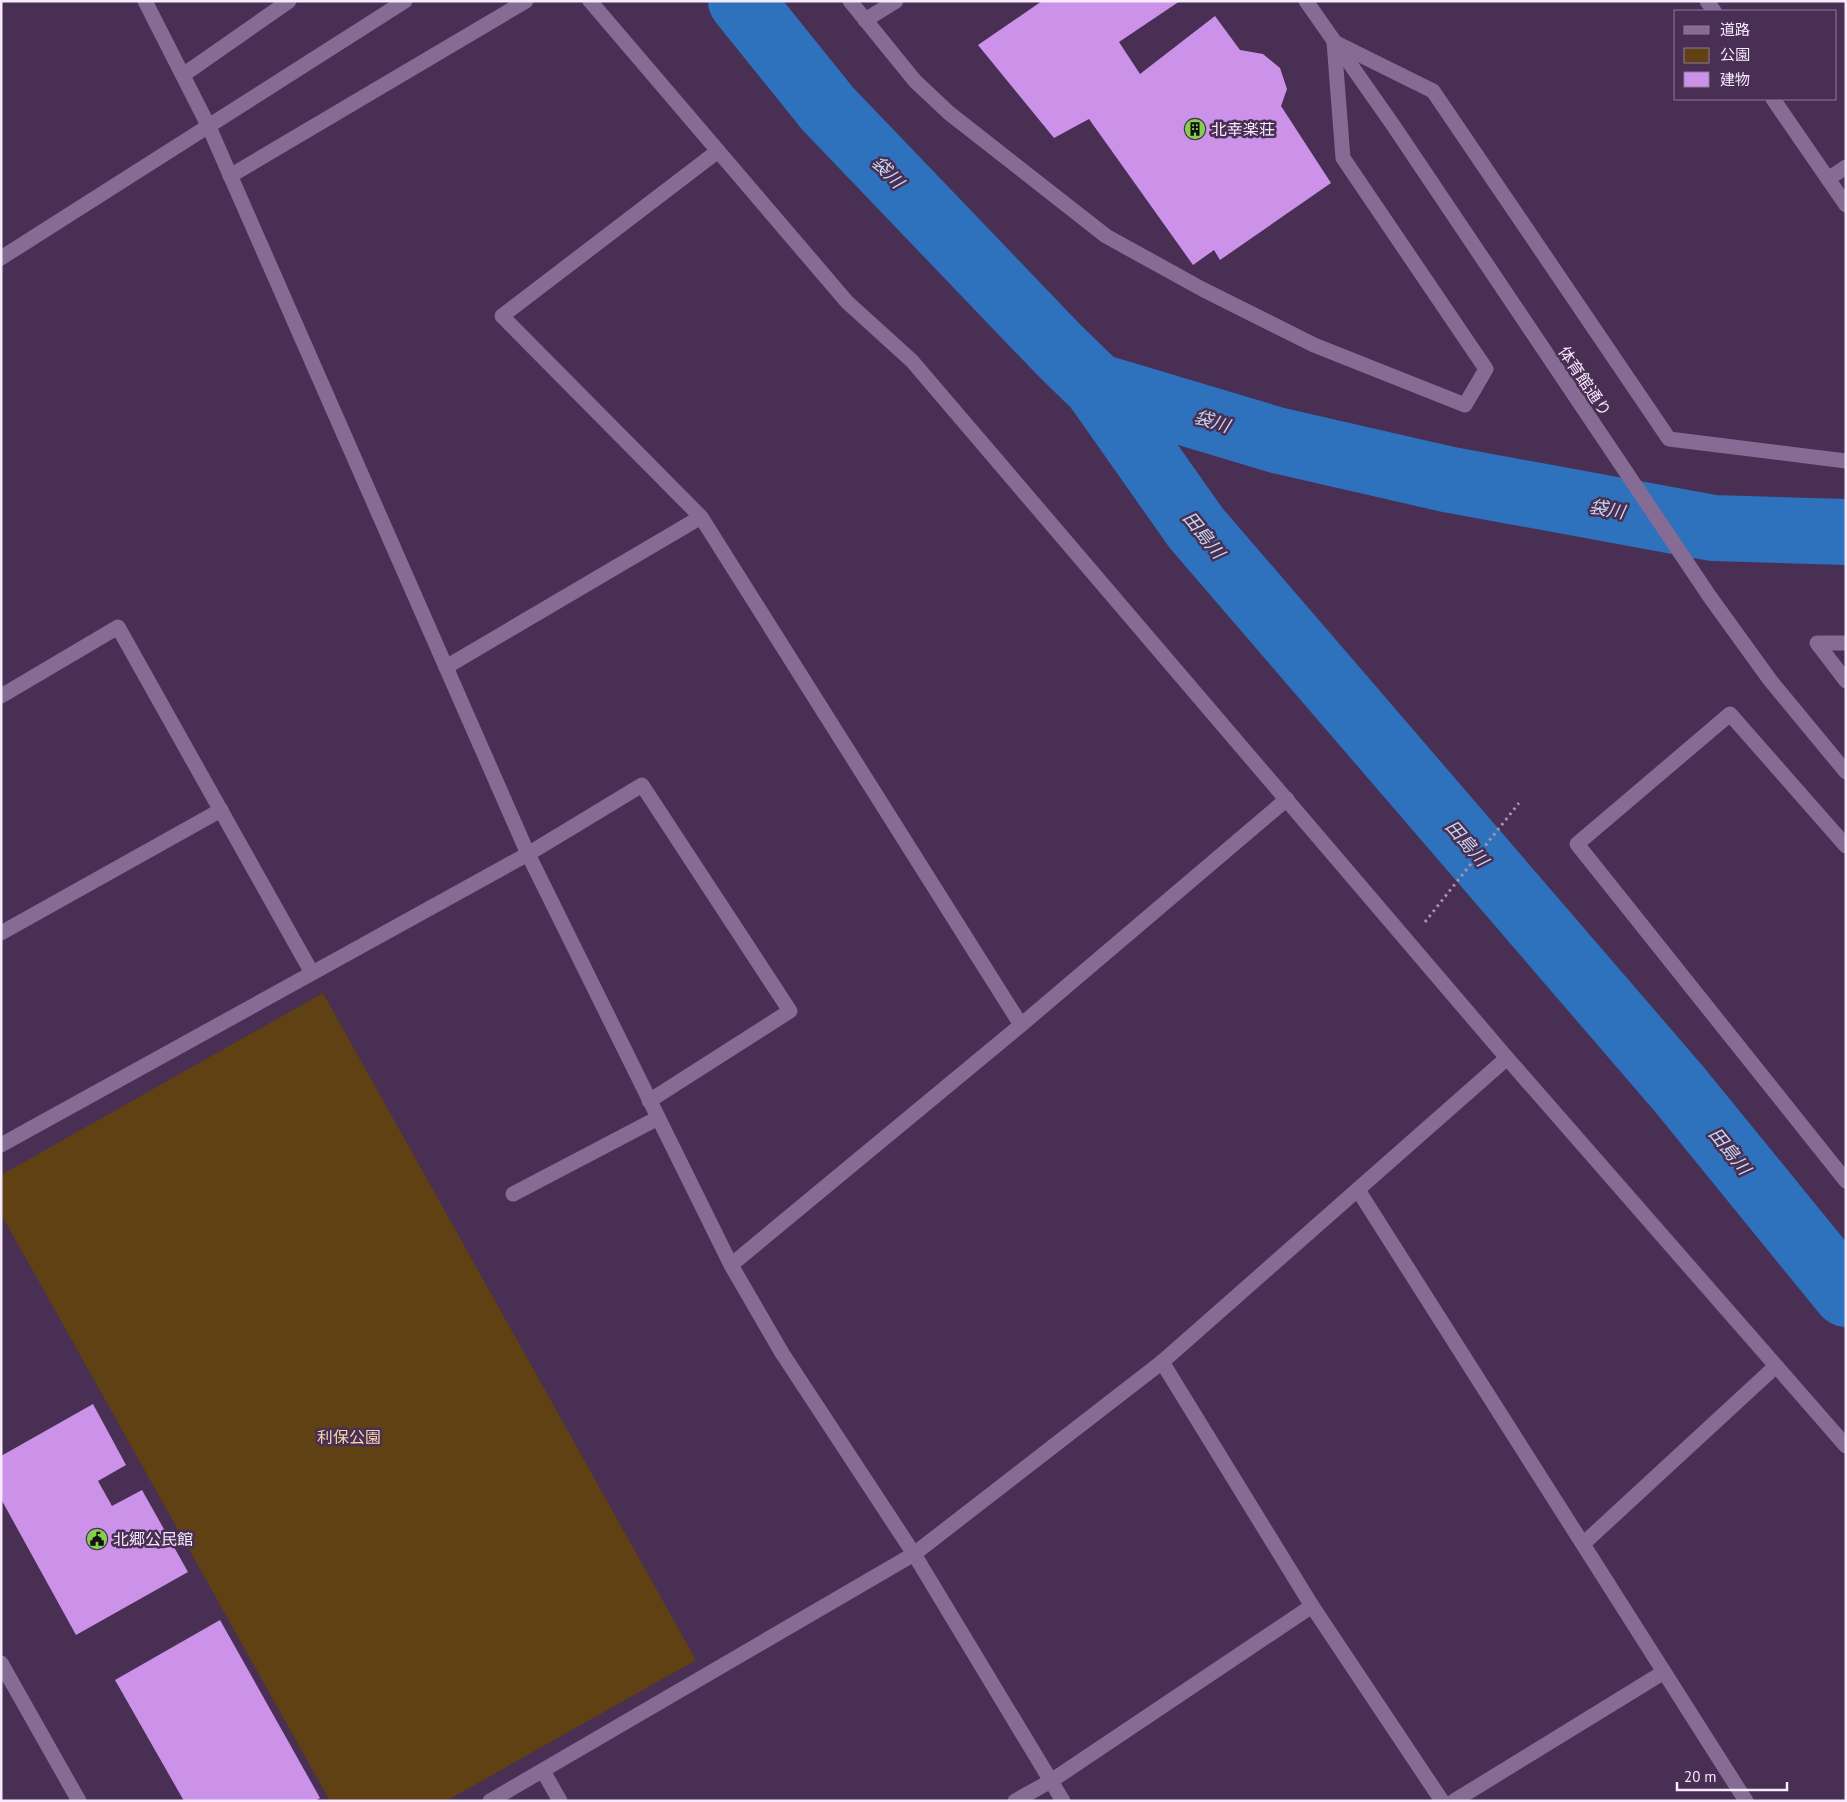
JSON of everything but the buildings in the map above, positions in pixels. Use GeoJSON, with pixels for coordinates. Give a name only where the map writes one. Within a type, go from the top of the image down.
{"type":"FeatureCollection","features":[{"type":"Feature","properties":{"kind":"street"},"geometry":{"type":"LineString","coordinates":[[145,1],[209,127],[528,854],[731,1266],[782,1353],[914,1554],[1063,1801]]}},
{"type":"Feature","properties":{"kind":"street"},"geometry":{"type":"LineString","coordinates":[[183,75],[289,1]]}},
{"type":"Feature","properties":{"kind":"street"},"geometry":{"type":"LineString","coordinates":[[1,258],[405,1]]}},
{"type":"Feature","properties":{"kind":"street"},"geometry":{"type":"LineString","coordinates":[[230,176],[526,1]]}},
{"type":"Feature","properties":{"kind":"street"},"geometry":{"type":"LineString","coordinates":[[590,1],[847,302],[912,361],[1507,1058],[1846,1446]]}},
{"type":"Feature","properties":{"kind":"street"},"geometry":{"type":"LineString","coordinates":[[850,1],[915,81],[948,113],[1106,236],[1202,289],[1314,345],[1465,405],[1486,369],[1343,158],[1334,42]]}},
{"type":"Feature","properties":{"kind":"street"},"geometry":{"type":"LineString","coordinates":[[865,20],[896,1]]}},
{"type":"Feature","properties":{"kind":"street","name":"体育館通り"},"geometry":{"type":"LineString","coordinates":[[1306,1],[1393,125],[1710,597],[1770,680],[1846,772]]}},
{"type":"Feature","properties":{"kind":"street"},"geometry":{"type":"LineString","coordinates":[[1334,42],[1433,91],[1669,439],[1846,461]]}},
{"type":"Feature","properties":{"kind":"street"},"geometry":{"type":"LineString","coordinates":[[1774,100],[1846,205]]}},
{"type":"Feature","properties":{"kind":"street"},"geometry":{"type":"LineString","coordinates":[[718,151],[502,316],[701,517],[1021,1025]]}},
{"type":"Feature","properties":{"kind":"street"},"geometry":{"type":"LineString","coordinates":[[1828,180],[1846,167]]}},
{"type":"Feature","properties":{"kind":"street"},"geometry":{"type":"LineString","coordinates":[[446,667],[701,517]]}},
{"type":"Feature","properties":{"kind":"street"},"geometry":{"type":"LineString","coordinates":[[1,696],[118,628],[312,973]]}},
{"type":"Feature","properties":{"kind":"street"},"geometry":{"type":"LineString","coordinates":[[1846,644],[1817,643],[1846,681]]}},
{"type":"Feature","properties":{"kind":"street"},"geometry":{"type":"LineString","coordinates":[[1846,846],[1730,714],[1576,844],[1846,1181]]}},
{"type":"Feature","properties":{"kind":"street"},"geometry":{"type":"LineString","coordinates":[[1,1145],[528,854],[642,785],[790,1011],[650,1101]]}},
{"type":"Feature","properties":{"kind":"street"},"geometry":{"type":"LineString","coordinates":[[731,1266],[1021,1025],[1287,799]]}},
{"type":"Feature","properties":{"kind":"street"},"geometry":{"type":"LineString","coordinates":[[1,933],[221,810]]}},
{"type":"Feature","properties":{"kind":"street"},"geometry":{"type":"LineString","coordinates":[[490,1801],[914,1554],[1162,1362],[1507,1058]]}},
{"type":"Feature","properties":{"kind":"street"},"geometry":{"type":"LineString","coordinates":[[513,1194],[658,1118]]}},
{"type":"Feature","properties":{"kind":"street"},"geometry":{"type":"LineString","coordinates":[[1358,1190],[1746,1801]]}},
{"type":"Feature","properties":{"kind":"street"},"geometry":{"type":"LineString","coordinates":[[1162,1362],[1312,1606],[1442,1801]]}},
{"type":"Feature","properties":{"kind":"street"},"geometry":{"type":"LineString","coordinates":[[1583,1544],[1776,1366]]}},
{"type":"Feature","properties":{"kind":"street"},"geometry":{"type":"LineString","coordinates":[[1015,1801],[1051,1780],[1312,1606]]}},
{"type":"Feature","properties":{"kind":"street"},"geometry":{"type":"LineString","coordinates":[[1,1663],[7,1686],[79,1801]]}},
{"type":"Feature","properties":{"kind":"street"},"geometry":{"type":"LineString","coordinates":[[1454,1801],[1664,1672]]}},
{"type":"Feature","properties":{"kind":"street"},"geometry":{"type":"LineString","coordinates":[[543,1771],[560,1801]]}},
{"type":"Feature","properties":{"kind":"path"},"geometry":{"type":"LineString","coordinates":[[1409,943],[1519,803]]}},
{"type":"Feature","properties":{"kind":"green space","name":"利保公園"},"geometry":{"type":"Polygon","coordinates":[[[323,993],[696,1660],[446,1801],[330,1801],[1,1214],[1,1175],[323,993]]]}},
{"type":"Feature","properties":{"kind":"waterway","name":"袋川"},"geometry":{"type":"LineString","coordinates":[[741,1],[828,109],[1059,350],[1096,386],[1276,440],[1446,479],[1713,528],[1846,532]]}},
{"type":"Feature","properties":{"kind":"waterway","name":"田島川"},"geometry":{"type":"LineString","coordinates":[[1096,386],[1196,528],[1679,1089],[1846,1294]]}},
{"type":"Feature","properties":{"kind":"place","name":"北幸楽荘"},"geometry":{"type":"Point","coordinates":[1195,129]}},
{"type":"Feature","properties":{"kind":"place","name":"北郷公民館"},"geometry":{"type":"Point","coordinates":[97,1539]}}]}
